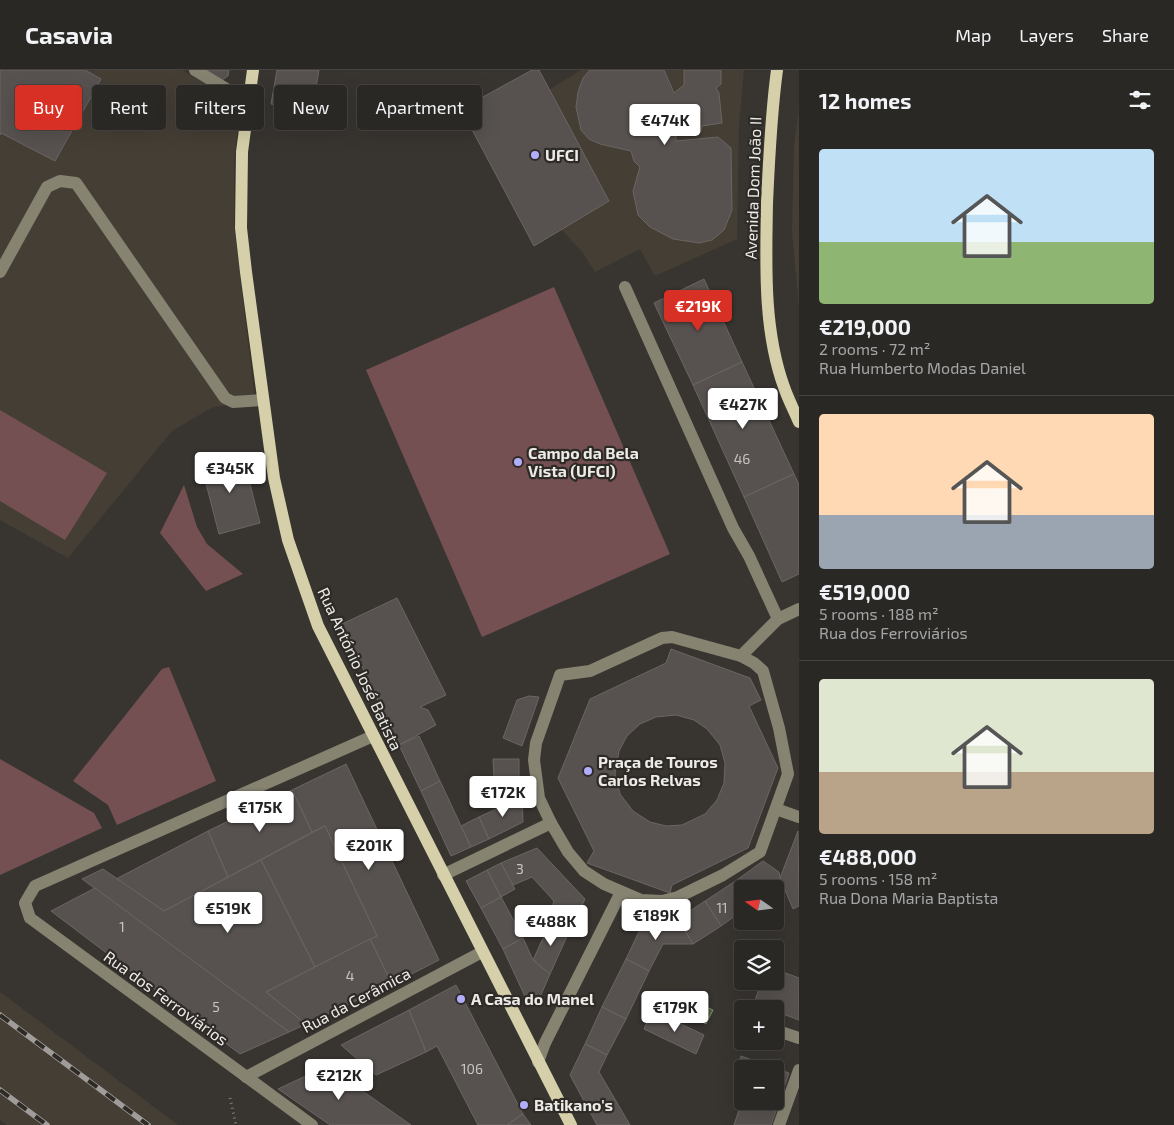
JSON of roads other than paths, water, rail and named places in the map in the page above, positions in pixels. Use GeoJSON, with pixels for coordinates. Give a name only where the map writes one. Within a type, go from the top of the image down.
{"type":"FeatureCollection","features":[{"type":"Feature","properties":{"kind":"main road","name":"Rua António José Batista"},"geometry":{"type":"LineString","coordinates":[[251,85],[253,70]]}},
{"type":"Feature","properties":{"kind":"main road","name":"Avenida Dom João II"},"geometry":{"type":"LineString","coordinates":[[776,70],[768,167],[766,262],[769,311],[773,344],[784,386],[799,422]]}},
{"type":"Feature","properties":{"kind":"main road","name":"Rua António José Batista"},"geometry":{"type":"LineString","coordinates":[[245,130],[242,152],[241,228],[274,478],[288,540],[318,626],[570,1125]]}},
{"type":"Feature","properties":{"kind":"street"},"geometry":{"type":"LineString","coordinates":[[195,70],[220,85]]}},
{"type":"Feature","properties":{"kind":"street"},"geometry":{"type":"LineString","coordinates":[[0,272],[47,187],[60,181],[76,183],[225,398],[233,402],[263,400]]}},
{"type":"Feature","properties":{"kind":"street"},"geometry":{"type":"LineString","coordinates":[[625,287],[733,528],[749,556],[778,619]]}},
{"type":"Feature","properties":{"kind":"street"},"geometry":{"type":"LineString","coordinates":[[741,656],[778,619],[799,609]]}},
{"type":"Feature","properties":{"kind":"street"},"geometry":{"type":"LineString","coordinates":[[672,637],[741,656],[754,663],[763,671],[779,728],[788,774],[776,809],[760,852],[723,875],[670,899],[641,900],[604,884],[584,871],[568,852],[551,823],[540,798],[534,760],[536,743],[560,675],[590,670],[662,638],[672,637]]}},
{"type":"Feature","properties":{"kind":"street","name":"Rua dos Ferroviários"},"geometry":{"type":"LineString","coordinates":[[312,1125],[30,918],[25,903],[34,886],[373,736]]}},
{"type":"Feature","properties":{"kind":"street"},"geometry":{"type":"LineString","coordinates":[[776,809],[799,817]]}},
{"type":"Feature","properties":{"kind":"street"},"geometry":{"type":"LineString","coordinates":[[443,875],[551,823]]}},
{"type":"Feature","properties":{"kind":"street"},"geometry":{"type":"LineString","coordinates":[[538,1062],[545,1043],[621,892]]}},
{"type":"Feature","properties":{"kind":"street","name":"Rua da Cerâmica"},"geometry":{"type":"LineString","coordinates":[[246,1077],[482,952]]}},
{"type":"Feature","properties":{"kind":"street"},"geometry":{"type":"LineString","coordinates":[[784,1033],[799,1038]]}},
{"type":"Feature","properties":{"kind":"street"},"geometry":{"type":"LineString","coordinates":[[779,1125],[799,1070]]}},
{"type":"Feature","properties":{"kind":"railway"},"geometry":{"type":"LineString","coordinates":[[0,1015],[148,1125]]}},
{"type":"Feature","properties":{"kind":"railway"},"geometry":{"type":"LineString","coordinates":[[0,1090],[47,1125]]}},
{"type":"Feature","properties":{"kind":"place","name":"UFCI"},"geometry":{"type":"Point","coordinates":[535,155]}},
{"type":"Feature","properties":{"kind":"place","name":"Campo da Bela Vista (UFCI)"},"geometry":{"type":"Point","coordinates":[518,462]}},
{"type":"Feature","properties":{"kind":"place","name":"Praça de Touros Carlos Relvas"},"geometry":{"type":"Point","coordinates":[588,771]}},
{"type":"Feature","properties":{"kind":"place","name":"A Casa do Manel"},"geometry":{"type":"Point","coordinates":[461,999]}},
{"type":"Feature","properties":{"kind":"place","name":"Batikano's"},"geometry":{"type":"Point","coordinates":[524,1105]}}]}
